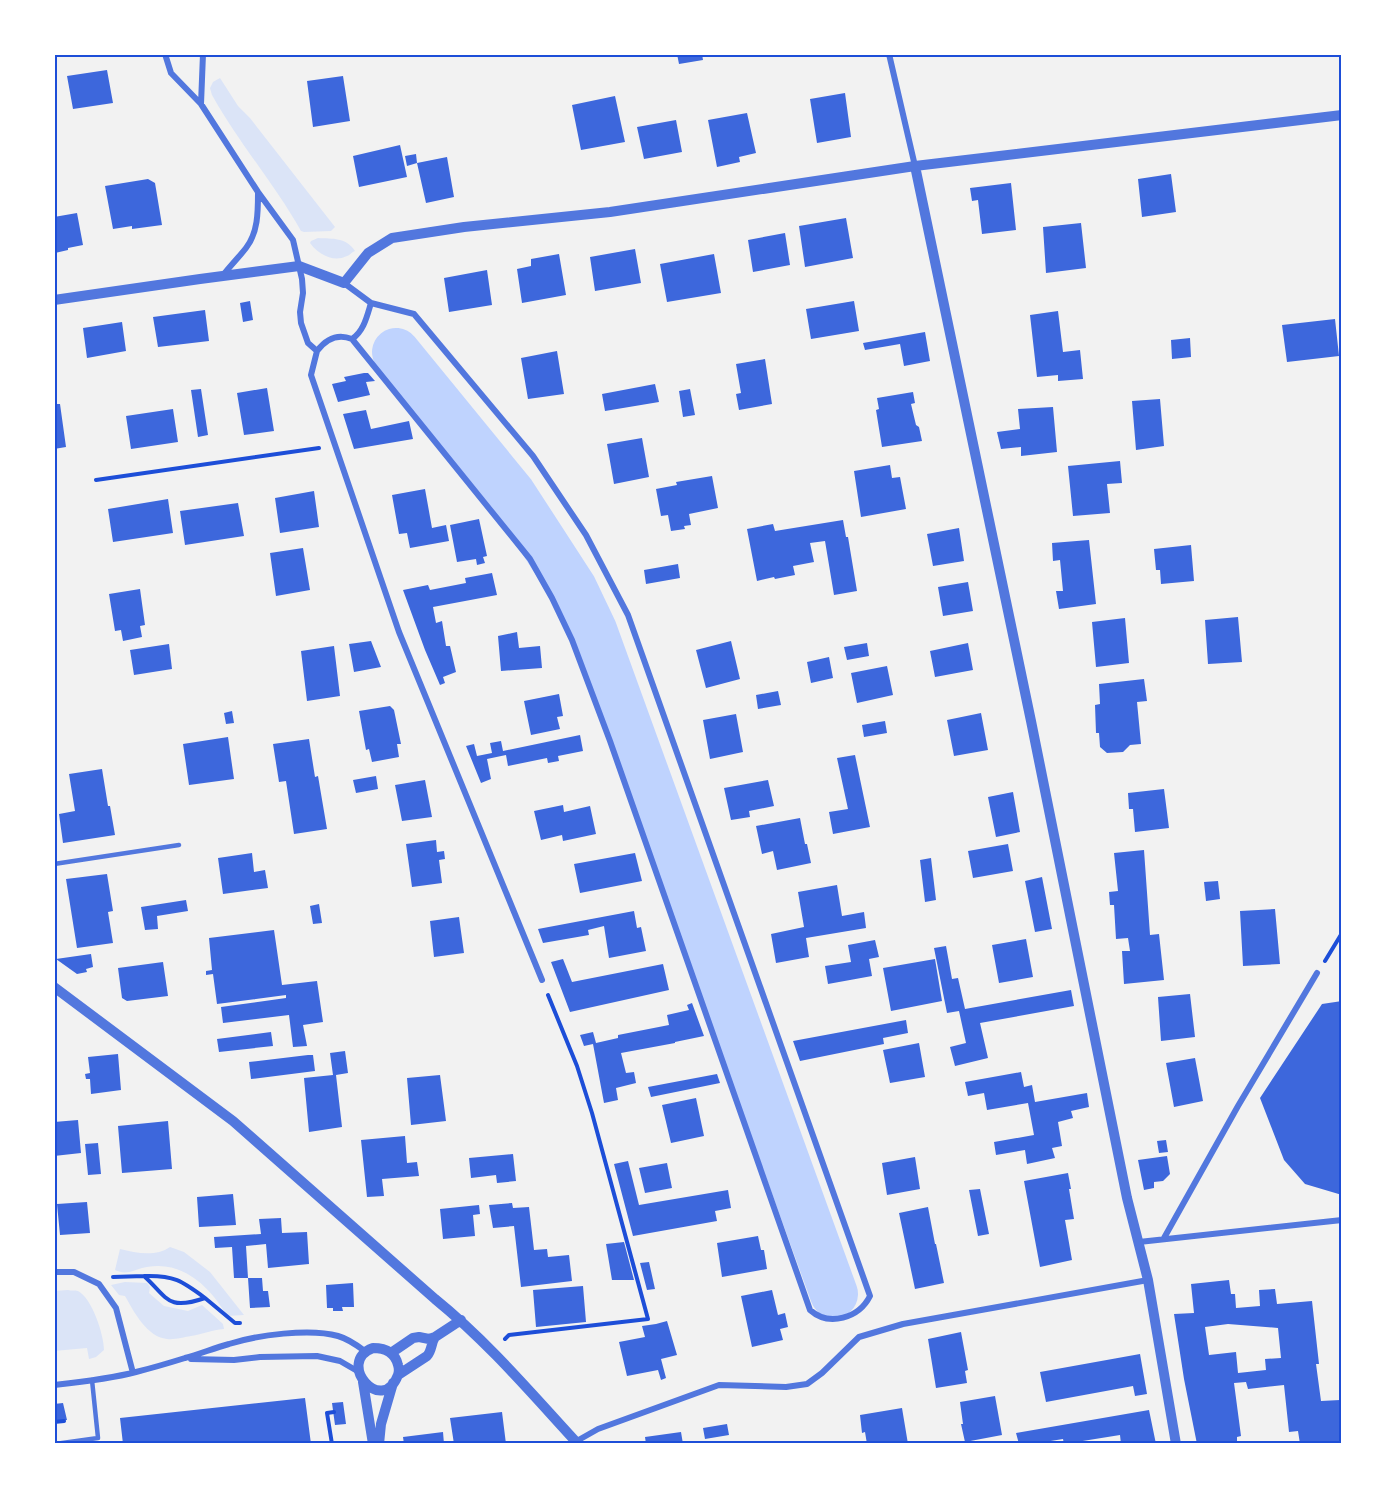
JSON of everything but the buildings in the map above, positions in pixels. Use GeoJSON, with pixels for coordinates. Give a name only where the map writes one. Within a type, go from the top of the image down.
{"type":"FeatureCollection","features":[{"type":"Feature","properties":{"kind":"street"},"geometry":{"type":"LineString","coordinates":[[165,54],[171,74],[201,104],[258,192],[293,240],[303,292],[301,323],[308,343],[317,351]]}},
{"type":"Feature","properties":{"kind":"street"},"geometry":{"type":"LineString","coordinates":[[201,104],[203,54]]}},
{"type":"Feature","properties":{"kind":"street"},"geometry":{"type":"LineString","coordinates":[[889,54],[915,166],[1031,721],[1127,1198],[1148,1280],[1176,1444]]}},
{"type":"Feature","properties":{"kind":"street"},"geometry":{"type":"LineString","coordinates":[[344,283],[368,253],[392,238],[464,227],[610,212],[915,166],[1342,116]]}},
{"type":"Feature","properties":{"kind":"street"},"geometry":{"type":"LineString","coordinates":[[224,275],[248,247],[257,224],[258,192]]}},
{"type":"Feature","properties":{"kind":"street"},"geometry":{"type":"LineString","coordinates":[[54,300],[299,266],[344,283],[371,303],[414,314],[533,456],[585,535],[628,615],[870,1296],[860,1310],[835,1320],[817,1316],[810,1310],[614,752],[572,640],[552,598],[530,559],[352,339],[332,338],[323,343],[317,351],[310,375],[399,632],[542,980]]}},
{"type":"Feature","properties":{"kind":"street"},"geometry":{"type":"LineString","coordinates":[[352,339],[362,329],[371,303]]}},
{"type":"Feature","properties":{"kind":"street"},"geometry":{"type":"LineString","coordinates":[[1164,1238],[1238,1106],[1317,974]]}},
{"type":"Feature","properties":{"kind":"street"},"geometry":{"type":"LineString","coordinates":[[54,987],[232,1121],[461,1320],[577,1443],[598,1429],[719,1385],[786,1387],[807,1384],[822,1373],[860,1336],[903,1324],[1148,1280]]}},
{"type":"Feature","properties":{"kind":"street"},"geometry":{"type":"LineString","coordinates":[[1139,1242],[1342,1220]]}},
{"type":"Feature","properties":{"kind":"street"},"geometry":{"type":"LineString","coordinates":[[54,1272],[74,1272],[99,1284],[116,1308],[133,1373]]}},
{"type":"Feature","properties":{"kind":"street"},"geometry":{"type":"LineString","coordinates":[[391,1353],[413,1338],[435,1337],[461,1320]]}},
{"type":"Feature","properties":{"kind":"street"},"geometry":{"type":"LineString","coordinates":[[54,1385],[133,1373],[185,1359],[231,1343],[281,1334],[322,1333],[341,1337],[366,1352]]}},
{"type":"Feature","properties":{"kind":"street"},"geometry":{"type":"LineString","coordinates":[[185,1359],[234,1360],[317,1356],[340,1361],[361,1377],[369,1387],[380,1390],[388,1388],[396,1378],[427,1356],[435,1337]]}},
{"type":"Feature","properties":{"kind":"street"},"geometry":{"type":"LineString","coordinates":[[373,1444],[359,1363],[366,1352],[373,1348],[380,1348],[391,1353],[397,1361],[399,1370],[381,1424],[379,1444]]}},
{"type":"Feature","properties":{"kind":"lane"},"geometry":{"type":"LineString","coordinates":[[54,864],[178,845]]}},
{"type":"Feature","properties":{"kind":"lane"},"geometry":{"type":"LineString","coordinates":[[55,1444],[98,1438],[92,1380]]}},
{"type":"Feature","properties":{"kind":"path"},"geometry":{"type":"LineString","coordinates":[[96,480],[335,445]]}},
{"type":"Feature","properties":{"kind":"path"},"geometry":{"type":"LineString","coordinates":[[1317,974],[1342,933]]}},
{"type":"Feature","properties":{"kind":"path"},"geometry":{"type":"LineString","coordinates":[[490,1349],[509,1335],[648,1319],[592,1113],[577,1066],[542,980]]}},
{"type":"Feature","properties":{"kind":"path"},"geometry":{"type":"LineString","coordinates":[[144,1276],[170,1302],[185,1304],[204,1298]]}},
{"type":"Feature","properties":{"kind":"path"},"geometry":{"type":"LineString","coordinates":[[99,1284],[110,1277],[160,1276],[179,1280],[234,1323],[245,1323]]}},
{"type":"Feature","properties":{"kind":"path"},"geometry":{"type":"LineString","coordinates":[[332,1444],[327,1413],[334,1412]]}},
{"type":"Feature","properties":{"kind":"path"},"geometry":{"type":"LineString","coordinates":[[54,1422],[64,1421]]}},
{"type":"Feature","properties":{"kind":"shaded area"},"geometry":{"type":"Polygon","coordinates":[[[220,78],[238,106],[250,118],[335,227],[331,231],[301,231],[212,95],[210,88],[213,82],[220,78]]]}},
{"type":"Feature","properties":{"kind":"shaded area"},"geometry":{"type":"Polygon","coordinates":[[[318,238],[343,241],[355,251],[342,258],[331,258],[317,251],[310,243],[318,238]]]}},
{"type":"Feature","properties":{"kind":"shaded area"},"geometry":{"type":"Polygon","coordinates":[[[170,1247],[184,1252],[210,1272],[244,1315],[227,1316],[204,1286],[184,1272],[160,1266],[127,1272],[115,1270],[120,1249],[152,1253],[170,1247]]]}},
{"type":"Feature","properties":{"kind":"shaded area"},"geometry":{"type":"Polygon","coordinates":[[[125,1282],[147,1283],[150,1287],[149,1293],[164,1306],[188,1311],[202,1305],[223,1324],[224,1329],[176,1339],[167,1339],[153,1334],[137,1316],[125,1296],[119,1295],[111,1285],[125,1282]]]}},
{"type":"Feature","properties":{"kind":"shaded area"},"geometry":{"type":"Polygon","coordinates":[[[54,1291],[78,1291],[83,1295],[96,1318],[104,1350],[96,1357],[89,1359],[87,1348],[54,1351],[54,1291]]]}},
{"type":"Feature","properties":{"kind":"waterway"},"geometry":{"type":"LineString","coordinates":[[396,352],[512,494],[573,588],[593,630],[834,1294]]}}]}
